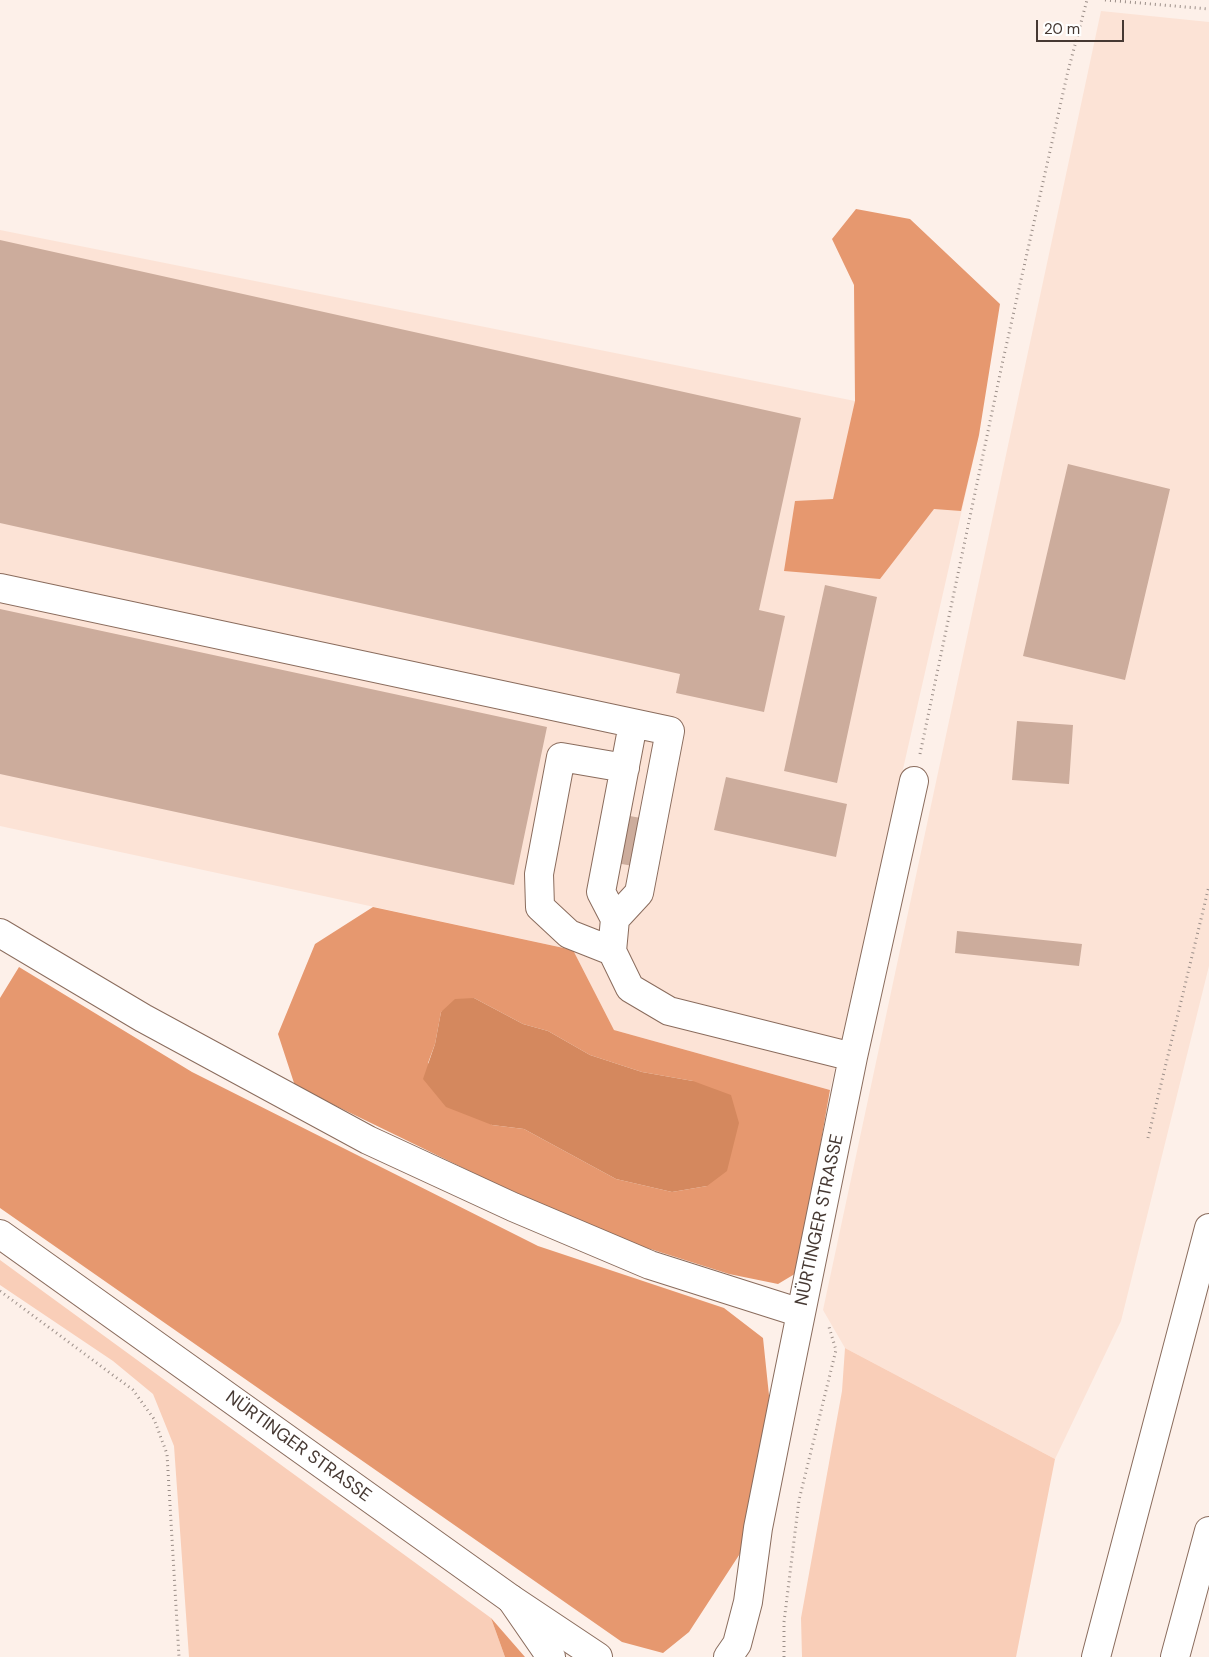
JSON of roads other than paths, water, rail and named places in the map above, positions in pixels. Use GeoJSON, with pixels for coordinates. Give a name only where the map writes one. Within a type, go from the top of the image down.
{"type":"FeatureCollection","features":[{"type":"Feature","properties":{"kind":"main road"},"geometry":{"type":"LineString","coordinates":[[0,588],[670,731],[639,893],[615,919]]}},
{"type":"Feature","properties":{"kind":"main road"},"geometry":{"type":"LineString","coordinates":[[633,724],[601,892],[615,919],[612,951],[630,988],[669,1011],[854,1057]]}},
{"type":"Feature","properties":{"kind":"main road"},"geometry":{"type":"LineString","coordinates":[[612,951],[569,934],[540,907],[539,874],[561,757],[625,768]]}},
{"type":"Feature","properties":{"kind":"main road","name":"NÜRTINGER STRASSE"},"geometry":{"type":"LineString","coordinates":[[736,1653],[748,1602],[758,1528],[801,1313],[914,781]]}},
{"type":"Feature","properties":{"kind":"main road"},"geometry":{"type":"LineString","coordinates":[[0,933],[143,1018],[368,1140],[513,1207],[650,1265],[801,1313]]}},
{"type":"Feature","properties":{"kind":"main road"},"geometry":{"type":"LineString","coordinates":[[1096,1657],[1209,1228]]}},
{"type":"Feature","properties":{"kind":"main road","name":"NÜRTINGER STRASSE"},"geometry":{"type":"LineString","coordinates":[[0,1234],[511,1599],[598,1657]]}},
{"type":"Feature","properties":{"kind":"main road"},"geometry":{"type":"LineString","coordinates":[[1175,1657],[1209,1531]]}},
{"type":"Feature","properties":{"kind":"main road"},"geometry":{"type":"LineString","coordinates":[[511,1599],[551,1657]]}}]}
